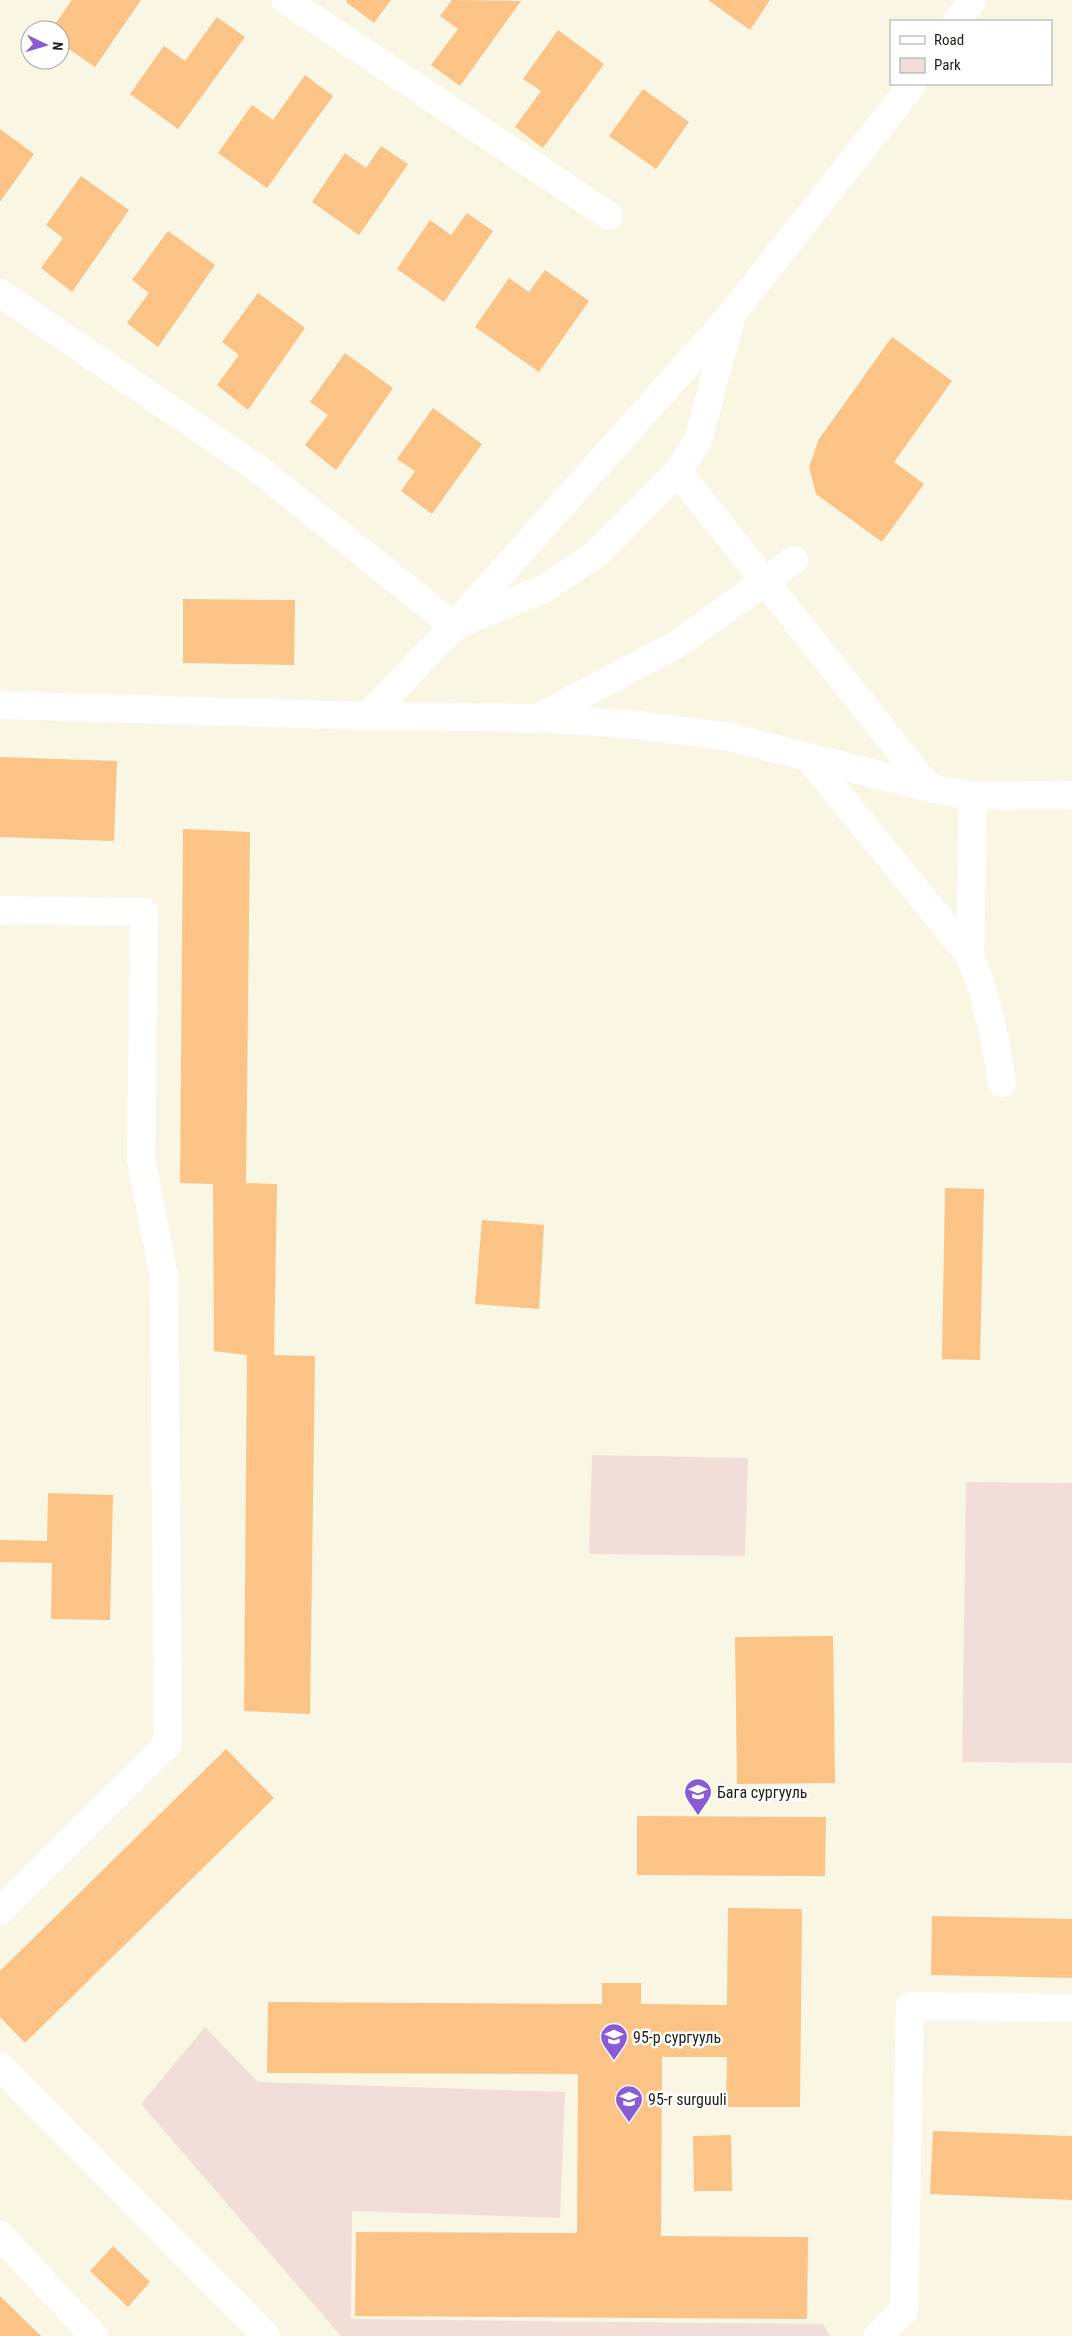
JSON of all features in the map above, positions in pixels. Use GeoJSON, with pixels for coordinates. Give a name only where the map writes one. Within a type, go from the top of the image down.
{"type":"FeatureCollection","features":[{"type":"Feature","properties":{"kind":"street"},"geometry":{"type":"LineString","coordinates":[[286,0],[609,216]]}},
{"type":"Feature","properties":{"kind":"street"},"geometry":{"type":"LineString","coordinates":[[958,20],[972,0]]}},
{"type":"Feature","properties":{"kind":"street"},"geometry":{"type":"LineString","coordinates":[[368,716],[454,626],[732,314],[912,85]]}},
{"type":"Feature","properties":{"kind":"street"},"geometry":{"type":"LineString","coordinates":[[0,294],[257,468],[454,626]]}},
{"type":"Feature","properties":{"kind":"street"},"geometry":{"type":"LineString","coordinates":[[454,626],[544,590],[596,554],[678,472],[698,440],[732,314]]}},
{"type":"Feature","properties":{"kind":"street"},"geometry":{"type":"LineString","coordinates":[[678,472],[929,788]]}},
{"type":"Feature","properties":{"kind":"street"},"geometry":{"type":"LineString","coordinates":[[538,718],[679,643],[794,560]]}},
{"type":"Feature","properties":{"kind":"street"},"geometry":{"type":"LineString","coordinates":[[0,705],[368,716],[538,718],[638,725],[730,737],[929,788],[973,796],[1072,795]]}},
{"type":"Feature","properties":{"kind":"street"},"geometry":{"type":"LineString","coordinates":[[807,756],[970,956],[983,987],[992,1018],[1002,1083]]}},
{"type":"Feature","properties":{"kind":"street"},"geometry":{"type":"LineString","coordinates":[[970,956],[973,796]]}},
{"type":"Feature","properties":{"kind":"street"},"geometry":{"type":"LineString","coordinates":[[0,910],[144,912],[142,1160],[164,1276],[168,1744],[0,1911]]}},
{"type":"Feature","properties":{"kind":"street"},"geometry":{"type":"LineString","coordinates":[[878,2336],[904,2310],[910,2006],[1072,2008]]}},
{"type":"Feature","properties":{"kind":"street"},"geometry":{"type":"LineString","coordinates":[[0,2066],[266,2336]]}},
{"type":"Feature","properties":{"kind":"street"},"geometry":{"type":"LineString","coordinates":[[0,2235],[94,2336]]}},
{"type":"Feature","properties":{"kind":"green space"},"geometry":{"type":"Polygon","coordinates":[[[592,1455],[748,1458],[745,1556],[589,1554],[592,1455]]]}},
{"type":"Feature","properties":{"kind":"green space"},"geometry":{"type":"Polygon","coordinates":[[[966,1482],[1072,1483],[1072,1763],[962,1762],[966,1482]]]}},
{"type":"Feature","properties":{"kind":"green space"},"geometry":{"type":"Polygon","coordinates":[[[205,2027],[258,2082],[565,2092],[560,2218],[352,2211],[351,2319],[823,2324],[830,2336],[341,2336],[141,2104],[205,2027]]]}},
{"type":"Feature","properties":{"kind":"building"},"geometry":{"type":"Polygon","coordinates":[[[72,0],[141,0],[95,67],[70,50],[70,20],[58,20],[72,0]]]}},
{"type":"Feature","properties":{"kind":"building"},"geometry":{"type":"Polygon","coordinates":[[[347,0],[391,0],[374,23],[346,2],[347,0]]]}},
{"type":"Feature","properties":{"kind":"building"},"geometry":{"type":"Polygon","coordinates":[[[452,0],[521,1],[460,86],[431,65],[458,29],[440,16],[452,0]]]}},
{"type":"Feature","properties":{"kind":"building"},"geometry":{"type":"Polygon","coordinates":[[[708,0],[770,0],[750,30],[708,0]]]}},
{"type":"Feature","properties":{"kind":"building"},"geometry":{"type":"Polygon","coordinates":[[[217,17],[245,37],[178,129],[130,94],[164,46],[185,61],[217,17]]]}},
{"type":"Feature","properties":{"kind":"building"},"geometry":{"type":"Polygon","coordinates":[[[558,30],[604,64],[543,148],[515,127],[541,91],[523,79],[558,30]]]}},
{"type":"Feature","properties":{"kind":"building"},"geometry":{"type":"Polygon","coordinates":[[[305,75],[333,96],[267,188],[218,153],[252,105],[273,120],[305,75]]]}},
{"type":"Feature","properties":{"kind":"building"},"geometry":{"type":"Polygon","coordinates":[[[643,89],[689,122],[656,169],[609,136],[643,89]]]}},
{"type":"Feature","properties":{"kind":"building"},"geometry":{"type":"Polygon","coordinates":[[[0,129],[34,154],[0,202],[0,129]]]}},
{"type":"Feature","properties":{"kind":"building"},"geometry":{"type":"Polygon","coordinates":[[[381,146],[408,164],[359,235],[312,202],[345,153],[366,168],[381,146]]]}},
{"type":"Feature","properties":{"kind":"building"},"geometry":{"type":"Polygon","coordinates":[[[81,176],[129,210],[72,292],[41,268],[63,238],[46,225],[81,176]]]}},
{"type":"Feature","properties":{"kind":"building"},"geometry":{"type":"Polygon","coordinates":[[[467,213],[493,231],[444,302],[397,269],[430,220],[451,235],[467,213]]]}},
{"type":"Feature","properties":{"kind":"building"},"geometry":{"type":"Polygon","coordinates":[[[168,231],[215,265],[158,347],[127,323],[149,293],[132,280],[168,231]]]}},
{"type":"Feature","properties":{"kind":"building"},"geometry":{"type":"Polygon","coordinates":[[[545,270],[589,301],[539,372],[475,327],[509,278],[529,292],[545,270]]]}},
{"type":"Feature","properties":{"kind":"building"},"geometry":{"type":"Polygon","coordinates":[[[258,293],[305,328],[248,410],[217,385],[239,355],[222,342],[258,293]]]}},
{"type":"Feature","properties":{"kind":"building"},"geometry":{"type":"Polygon","coordinates":[[[892,337],[952,381],[894,462],[924,484],[882,542],[816,494],[809,467],[819,439],[892,337]]]}},
{"type":"Feature","properties":{"kind":"building"},"geometry":{"type":"Polygon","coordinates":[[[345,353],[393,388],[336,470],[305,445],[328,415],[310,402],[345,353]]]}},
{"type":"Feature","properties":{"kind":"building"},"geometry":{"type":"Polygon","coordinates":[[[433,408],[482,444],[432,514],[401,491],[415,471],[397,459],[433,408]]]}},
{"type":"Feature","properties":{"kind":"building"},"geometry":{"type":"Polygon","coordinates":[[[183,599],[295,600],[294,665],[183,663],[183,599]]]}},
{"type":"Feature","properties":{"kind":"building"},"geometry":{"type":"Polygon","coordinates":[[[0,757],[117,761],[114,841],[0,837],[0,757]]]}},
{"type":"Feature","properties":{"kind":"building"},"geometry":{"type":"Polygon","coordinates":[[[183,829],[250,832],[246,1183],[277,1184],[274,1355],[315,1356],[310,1714],[244,1711],[247,1355],[214,1351],[213,1184],[180,1183],[183,829]]]}},
{"type":"Feature","properties":{"kind":"building"},"geometry":{"type":"Polygon","coordinates":[[[945,1188],[984,1189],[980,1360],[942,1359],[945,1188]]]}},
{"type":"Feature","properties":{"kind":"building"},"geometry":{"type":"Polygon","coordinates":[[[482,1220],[544,1225],[539,1309],[475,1304],[482,1220]]]}},
{"type":"Feature","properties":{"kind":"building"},"geometry":{"type":"Polygon","coordinates":[[[48,1493],[113,1495],[110,1620],[51,1619],[52,1563],[0,1562],[0,1540],[47,1541],[48,1493]]]}},
{"type":"Feature","properties":{"kind":"building"},"geometry":{"type":"Polygon","coordinates":[[[833,1636],[835,1783],[737,1784],[735,1637],[833,1636]]]}},
{"type":"Feature","properties":{"kind":"building"},"geometry":{"type":"Polygon","coordinates":[[[226,1749],[274,1798],[25,2043],[0,2017],[0,1971],[226,1749]]]}},
{"type":"Feature","properties":{"kind":"building"},"geometry":{"type":"Polygon","coordinates":[[[637,1816],[826,1817],[825,1876],[637,1875],[637,1816]]]}},
{"type":"Feature","properties":{"kind":"building"},"geometry":{"type":"Polygon","coordinates":[[[728,1908],[802,1909],[800,2107],[726,2107],[727,2057],[662,2057],[661,2236],[808,2237],[807,2319],[355,2316],[356,2232],[577,2233],[578,2074],[267,2073],[268,2002],[602,2004],[602,1983],[641,1983],[641,2004],[727,2005],[728,1908]]]}},
{"type":"Feature","properties":{"kind":"building"},"geometry":{"type":"Polygon","coordinates":[[[932,1916],[1072,1919],[1072,1978],[931,1975],[932,1916]]]}},
{"type":"Feature","properties":{"kind":"building"},"geometry":{"type":"Polygon","coordinates":[[[933,2131],[1072,2136],[1072,2200],[930,2194],[933,2131]]]}},
{"type":"Feature","properties":{"kind":"building"},"geometry":{"type":"Polygon","coordinates":[[[731,2135],[732,2191],[694,2191],[693,2136],[731,2135]]]}},
{"type":"Feature","properties":{"kind":"building"},"geometry":{"type":"Polygon","coordinates":[[[113,2246],[150,2282],[128,2307],[90,2271],[113,2246]]]}},
{"type":"Feature","properties":{"kind":"building"},"geometry":{"type":"Polygon","coordinates":[[[0,2296],[41,2336],[0,2336],[0,2296]]]}},
{"type":"Feature","properties":{"kind":"place","name":"Бага сургууль"},"geometry":{"type":"Point","coordinates":[698,1816]}},
{"type":"Feature","properties":{"kind":"place","name":"95-р сургууль"},"geometry":{"type":"Point","coordinates":[614,2061]}},
{"type":"Feature","properties":{"kind":"place","name":"95-r surguuli"},"geometry":{"type":"Point","coordinates":[629,2123]}}]}
